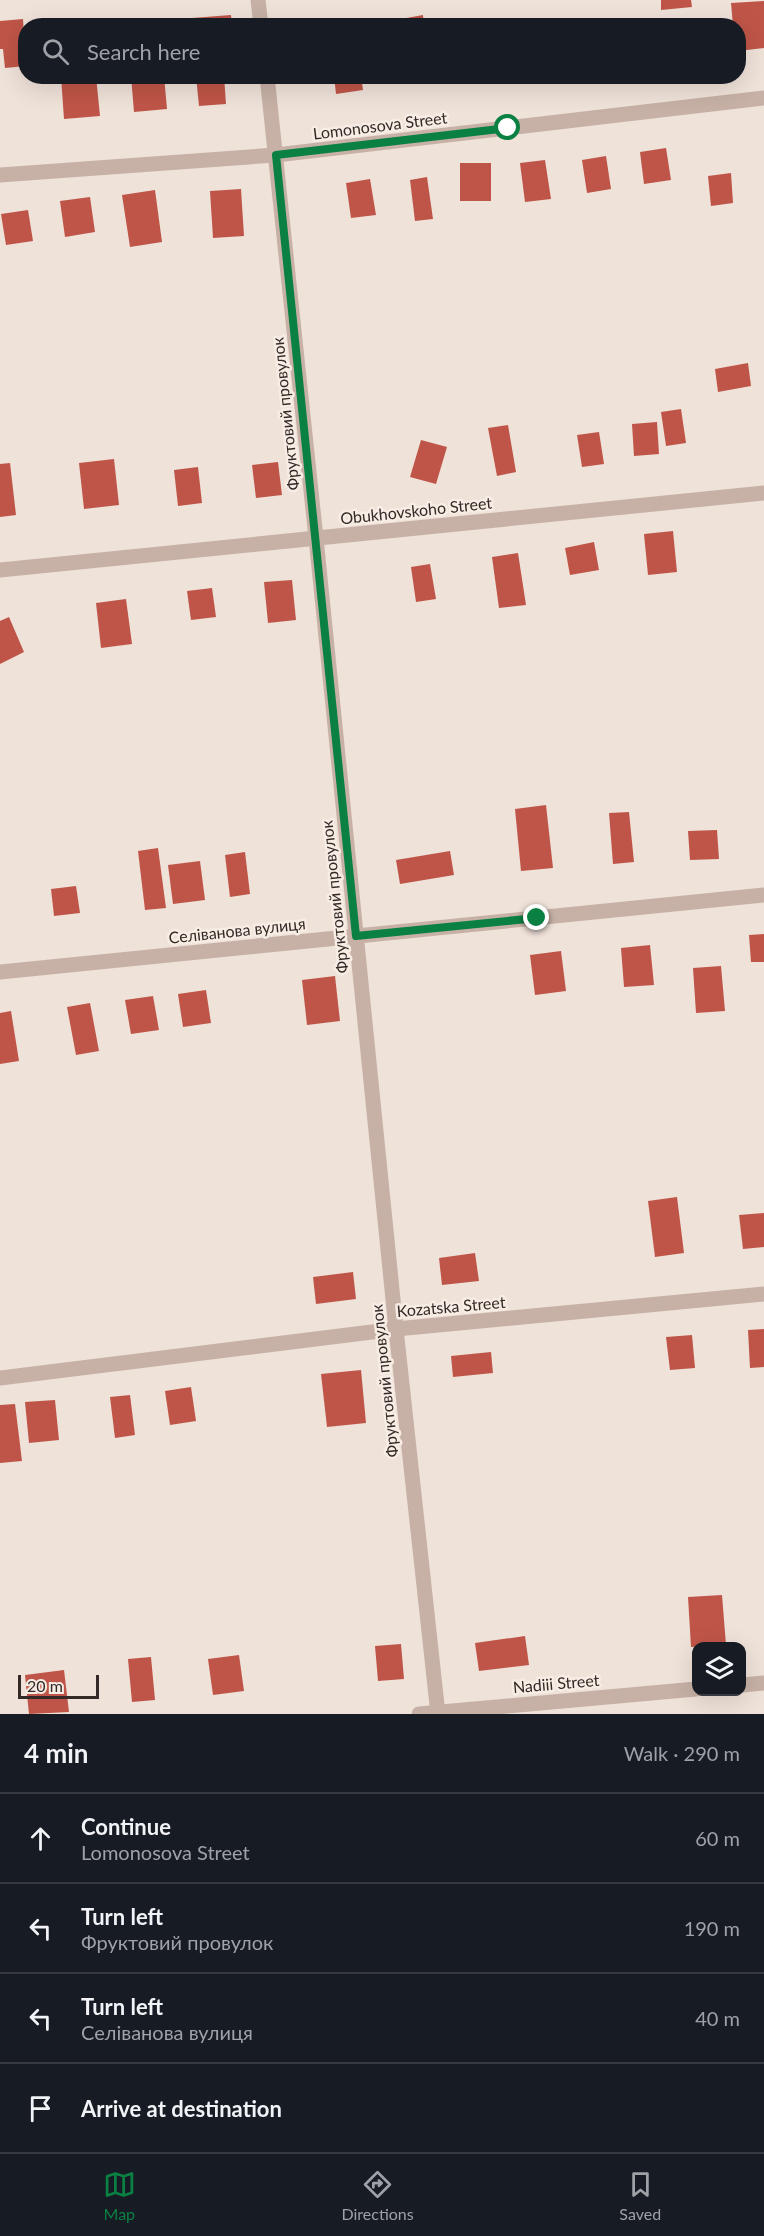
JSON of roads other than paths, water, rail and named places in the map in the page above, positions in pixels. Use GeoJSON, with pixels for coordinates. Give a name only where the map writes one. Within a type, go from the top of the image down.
{"type":"FeatureCollection","features":[{"type":"Feature","properties":{"kind":"street"},"geometry":{"type":"LineString","coordinates":[[258,0],[260,18]]}},
{"type":"Feature","properties":{"kind":"street","name":"Фруктовий провулок"},"geometry":{"type":"LineString","coordinates":[[268,84],[396,1329],[438,1713]]}},
{"type":"Feature","properties":{"kind":"street","name":"Lomonosova Street"},"geometry":{"type":"LineString","coordinates":[[0,176],[276,155],[764,98]]}},
{"type":"Feature","properties":{"kind":"street","name":"Obukhovskoho Street"},"geometry":{"type":"LineString","coordinates":[[0,570],[764,493]]}},
{"type":"Feature","properties":{"kind":"street","name":"Селіванова вулиця"},"geometry":{"type":"LineString","coordinates":[[0,972],[764,895]]}},
{"type":"Feature","properties":{"kind":"street","name":"Kozatska Street"},"geometry":{"type":"LineString","coordinates":[[0,1378],[396,1329],[764,1294]]}},
{"type":"Feature","properties":{"kind":"street"},"geometry":{"type":"LineString","coordinates":[[746,1685],[764,1683]]}},
{"type":"Feature","properties":{"kind":"street","name":"Nadiii Street"},"geometry":{"type":"LineString","coordinates":[[419,1714],[692,1689]]}}]}
